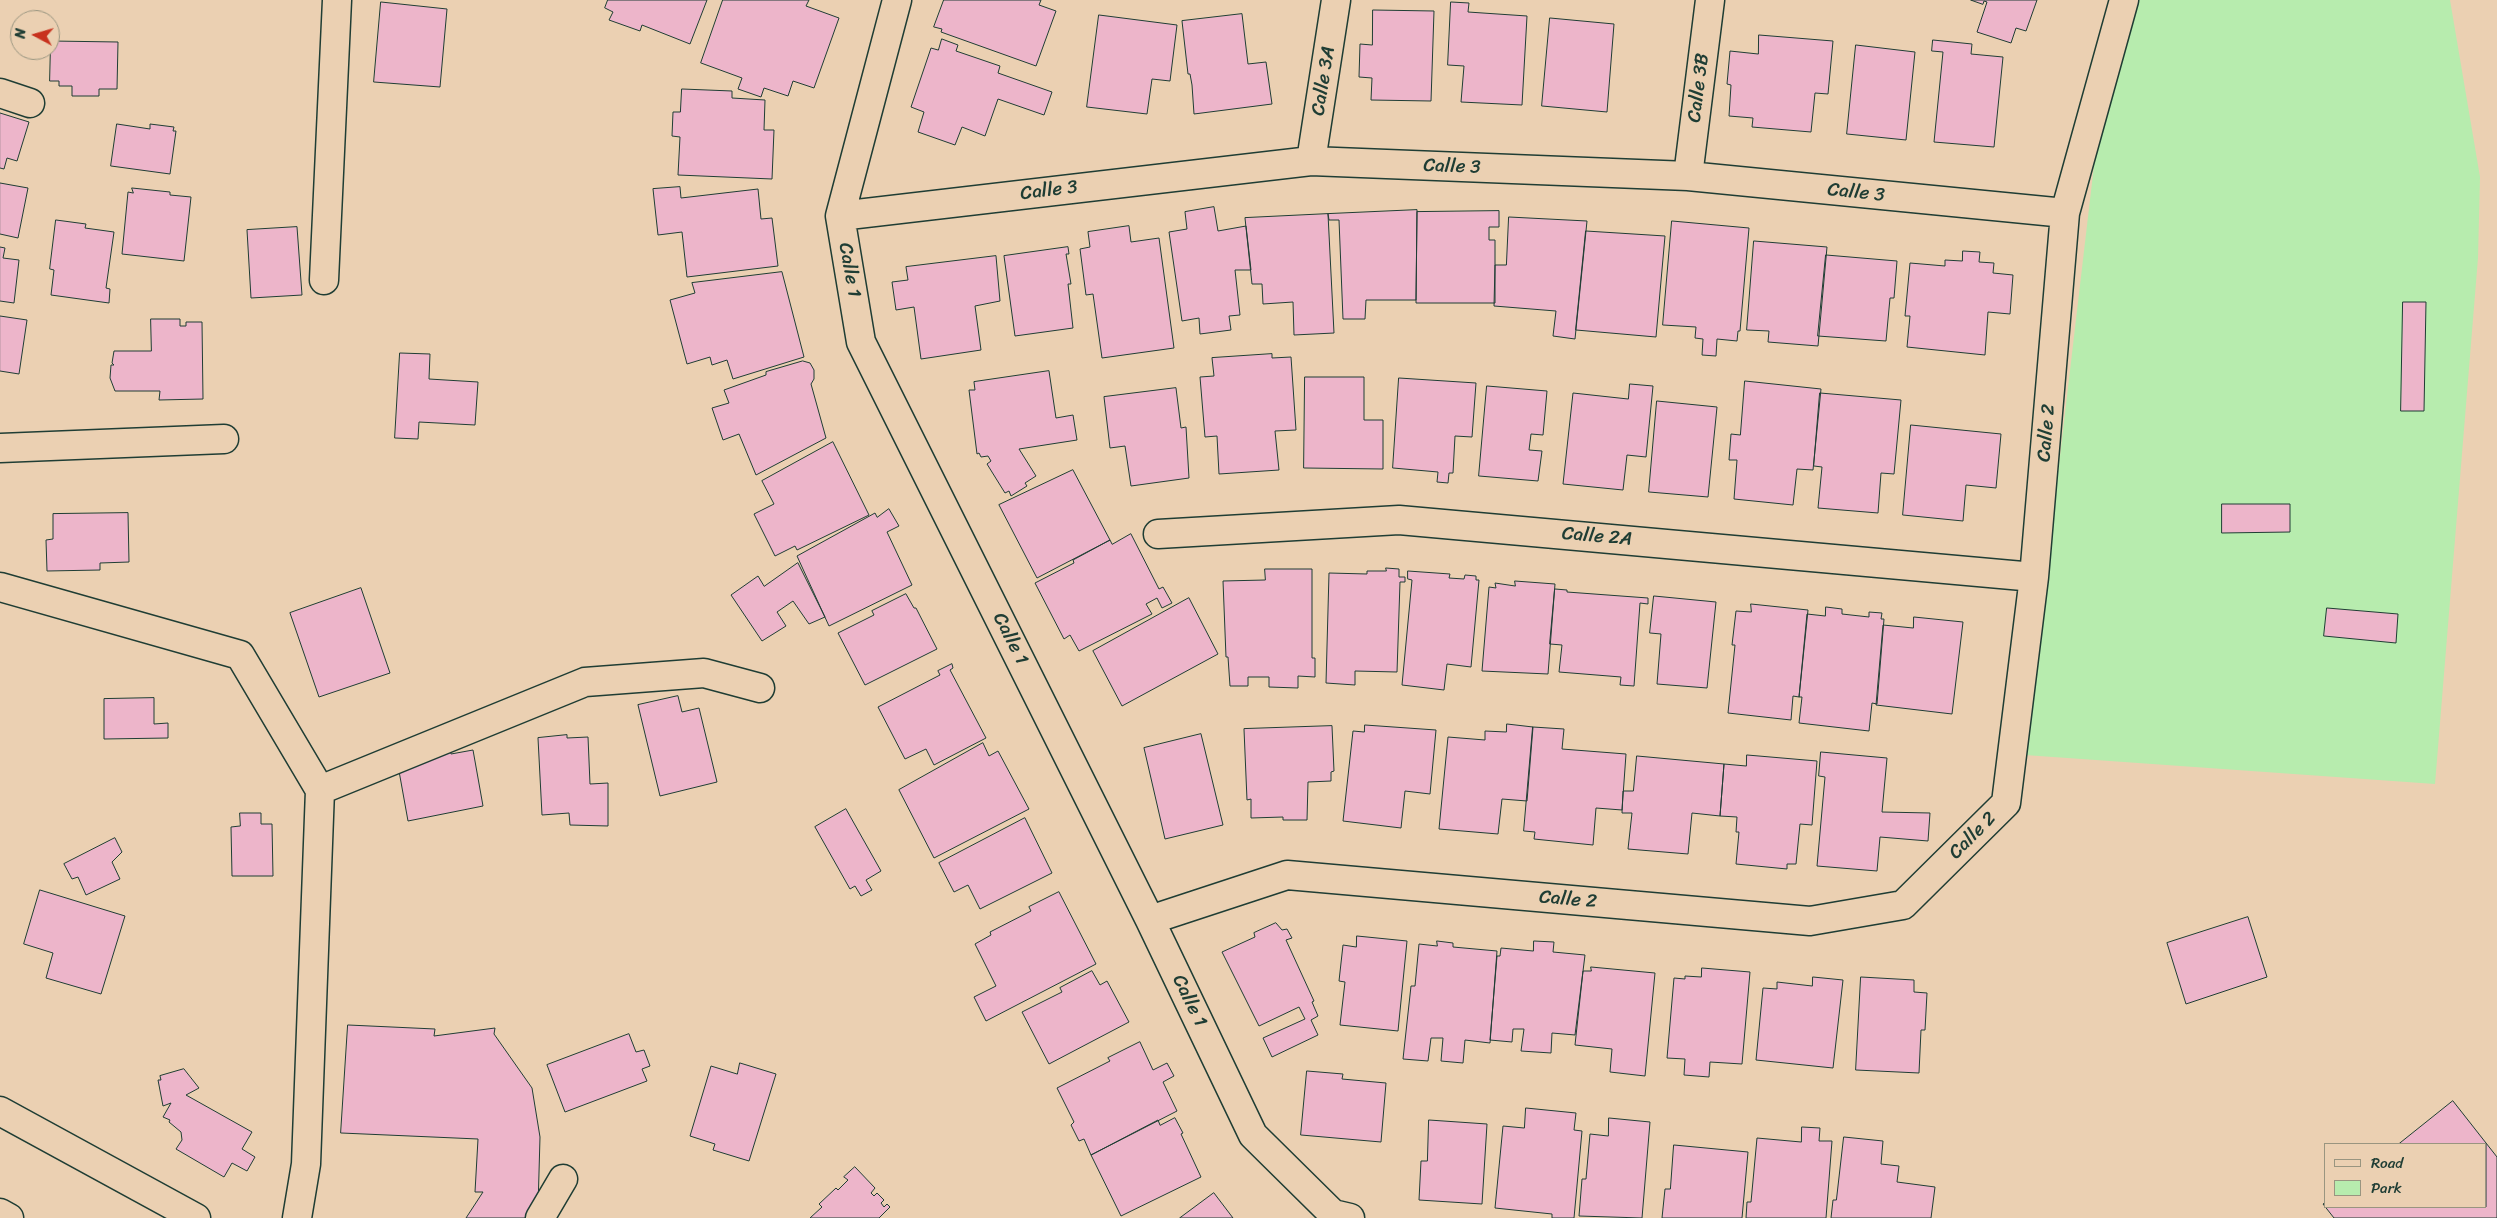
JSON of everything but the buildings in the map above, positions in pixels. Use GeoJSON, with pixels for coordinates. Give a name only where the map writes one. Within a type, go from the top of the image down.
{"type":"FeatureCollection","features":[{"type":"Feature","properties":{"kind":"main road"},"geometry":{"type":"LineString","coordinates":[[324,280],[337,0]]}},
{"type":"Feature","properties":{"kind":"main road","name":"Calle 1"},"geometry":{"type":"LineString","coordinates":[[896,0],[840,216],[861,342],[1150,920],[1253,1135],[1333,1214],[1350,1218]]}},
{"type":"Feature","properties":{"kind":"main road","name":"Calle 3A"},"geometry":{"type":"LineString","coordinates":[[1311,161],[1336,0]]}},
{"type":"Feature","properties":{"kind":"main road","name":"Calle 3B"},"geometry":{"type":"LineString","coordinates":[[1688,176],[1710,0]]}},
{"type":"Feature","properties":{"kind":"main road","name":"Calle 2"},"geometry":{"type":"LineString","coordinates":[[1150,920],[1287,875],[1810,921],[1903,905],[2006,804],[2034,577],[2065,213],[2124,0]]}},
{"type":"Feature","properties":{"kind":"main road"},"geometry":{"type":"LineString","coordinates":[[0,93],[30,104]]}},
{"type":"Feature","properties":{"kind":"main road","name":"Calle 3"},"geometry":{"type":"LineString","coordinates":[[840,216],[1311,161],[1688,176],[2065,213]]}},
{"type":"Feature","properties":{"kind":"main road"},"geometry":{"type":"LineString","coordinates":[[0,448],[224,439]]}},
{"type":"Feature","properties":{"kind":"main road","name":"Calle 2A"},"geometry":{"type":"LineString","coordinates":[[1158,534],[1399,520],[2034,577]]}},
{"type":"Feature","properties":{"kind":"main road"},"geometry":{"type":"LineString","coordinates":[[0,587],[240,655],[320,790],[306,1164],[297,1218]]}},
{"type":"Feature","properties":{"kind":"main road"},"geometry":{"type":"LineString","coordinates":[[320,790],[585,682],[704,673],[760,688]]}},
{"type":"Feature","properties":{"kind":"main road"},"geometry":{"type":"LineString","coordinates":[[0,1111],[196,1218]]}},
{"type":"Feature","properties":{"kind":"main road"},"geometry":{"type":"LineString","coordinates":[[540,1218],[563,1179]]}},
{"type":"Feature","properties":{"kind":"main road"},"geometry":{"type":"LineString","coordinates":[[0,1213],[9,1218]]}},
{"type":"Feature","properties":{"kind":"green space"},"geometry":{"type":"Polygon","coordinates":[[[2139,0],[2450,0],[2480,177],[2478,258],[2435,784],[2025,755],[2097,140],[2139,0]]]}}]}
